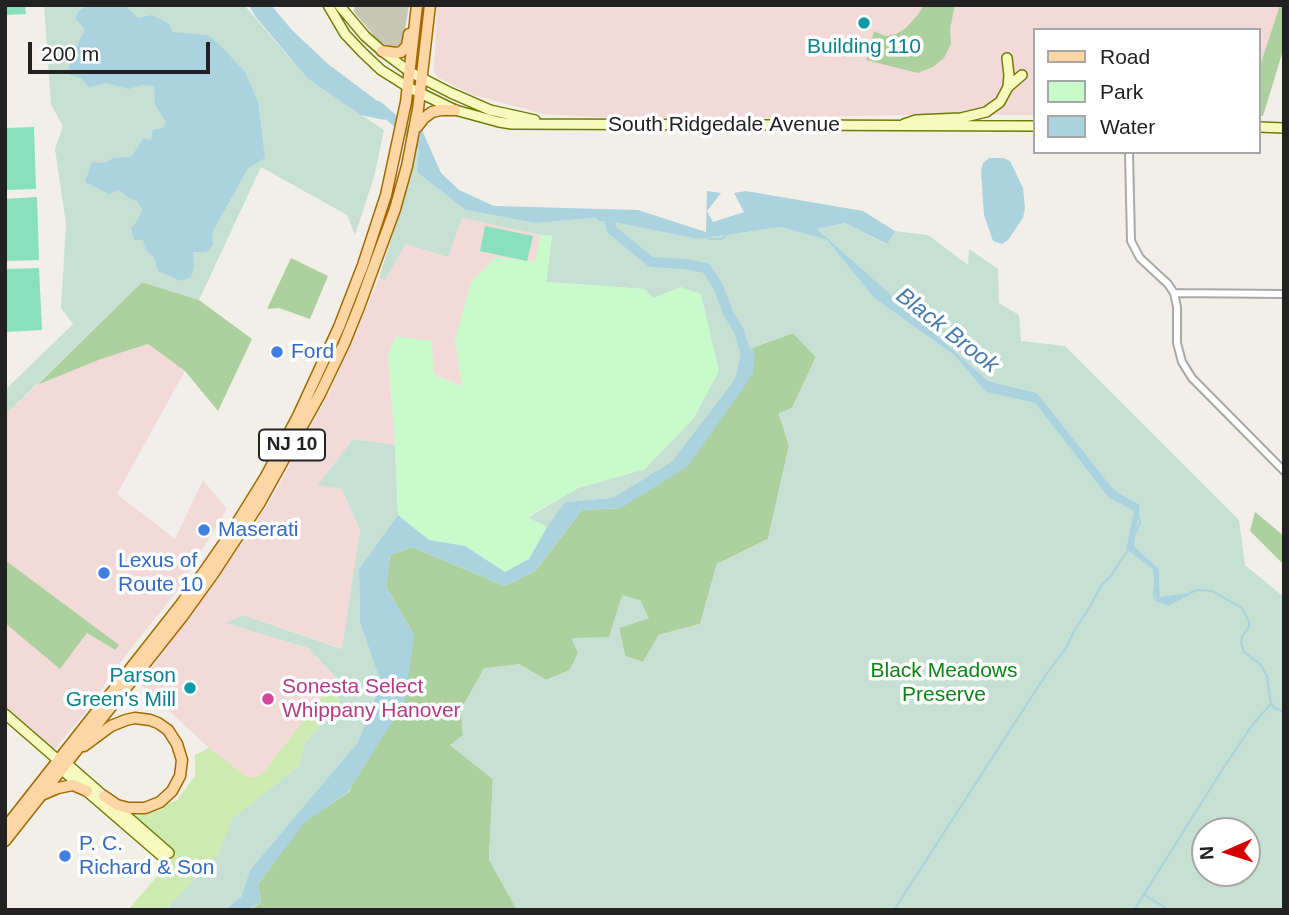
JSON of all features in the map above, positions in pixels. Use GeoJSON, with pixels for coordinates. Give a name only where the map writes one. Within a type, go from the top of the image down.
{"type":"FeatureCollection","features":[{"type":"Feature","properties":{"kind":"main road","name":"South Ridgedale Avenue"},"geometry":{"type":"LineString","coordinates":[[328,5],[345,34],[381,70],[408,87],[455,110],[499,122],[899,126]]}},
{"type":"Feature","properties":{"kind":"main road","name":"South Ridgedale Avenue"},"geometry":{"type":"LineString","coordinates":[[338,5],[359,30],[382,51],[422,79],[491,110],[550,123]]}},
{"type":"Feature","properties":{"kind":"main road","name":"NJ 10"},"geometry":{"type":"LineString","coordinates":[[5,841],[229,536],[265,478],[308,395],[339,327],[375,230],[406,102],[417,5]]}},
{"type":"Feature","properties":{"kind":"main road"},"geometry":{"type":"LineString","coordinates":[[430,5],[421,114],[455,110]]}},
{"type":"Feature","properties":{"kind":"main road"},"geometry":{"type":"LineString","coordinates":[[382,51],[396,54],[401,52],[407,46],[411,26],[416,18]]}},
{"type":"Feature","properties":{"kind":"main road"},"geometry":{"type":"LineString","coordinates":[[1007,58],[1008,88]]}},
{"type":"Feature","properties":{"kind":"main road"},"geometry":{"type":"LineString","coordinates":[[899,126],[916,120],[975,116],[994,107],[1022,75]]}},
{"type":"Feature","properties":{"kind":"main road","name":"NJ 10"},"geometry":{"type":"LineString","coordinates":[[5,828],[64,762],[182,617],[225,557],[270,485],[344,344],[395,209],[421,114]]}},
{"type":"Feature","properties":{"kind":"main road"},"geometry":{"type":"LineString","coordinates":[[899,126],[1034,126]]}},
{"type":"Feature","properties":{"kind":"main road"},"geometry":{"type":"LineString","coordinates":[[1261,127],[1284,128]]}},
{"type":"Feature","properties":{"kind":"main road"},"geometry":{"type":"LineString","coordinates":[[5,713],[64,762],[104,796],[167,855],[87,791],[64,762]]}},
{"type":"Feature","properties":{"kind":"main road"},"geometry":{"type":"LineString","coordinates":[[64,762],[111,726],[126,720],[150,720],[168,730],[177,744],[182,760],[180,776],[173,791],[153,806],[136,809],[117,805],[104,796]]}},
{"type":"Feature","properties":{"kind":"main road"},"geometry":{"type":"LineString","coordinates":[[38,798],[58,788],[73,785],[87,791]]}},
{"type":"Feature","properties":{"kind":"street"},"geometry":{"type":"LineString","coordinates":[[1129,154],[1131,242],[1140,258],[1174,293],[1177,307],[1177,343],[1182,362],[1192,378],[1284,471]]}},
{"type":"Feature","properties":{"kind":"street"},"geometry":{"type":"LineString","coordinates":[[1174,293],[1284,294]]}},
{"type":"Feature","properties":{"kind":"shaded area"},"geometry":{"type":"Polygon","coordinates":[[[355,5],[409,5],[403,42],[396,48],[379,42],[354,12],[355,5]]]}},
{"type":"Feature","properties":{"kind":"shaded area"},"geometry":{"type":"Polygon","coordinates":[[[437,5],[1284,5],[1284,47],[1263,116],[1261,28],[1034,28],[1034,115],[649,120],[543,114],[470,94],[437,77],[434,69],[437,5]]]}},
{"type":"Feature","properties":{"kind":"shaded area"},"geometry":{"type":"Polygon","coordinates":[[[462,218],[541,235],[535,262],[496,257],[455,340],[462,386],[388,355],[395,445],[353,439],[319,485],[342,489],[360,530],[343,649],[243,615],[228,623],[308,648],[336,679],[261,775],[249,778],[209,748],[140,684],[270,501],[329,393],[379,278],[385,280],[406,244],[462,218]]]}},
{"type":"Feature","properties":{"kind":"shaded area"},"geometry":{"type":"Polygon","coordinates":[[[148,344],[185,371],[117,494],[175,539],[203,480],[227,509],[177,591],[110,675],[97,699],[53,751],[5,715],[5,623],[60,668],[87,633],[114,650],[118,645],[5,560],[5,415],[37,385],[101,359],[148,344]]]}},
{"type":"Feature","properties":{"kind":"green space"},"geometry":{"type":"Polygon","coordinates":[[[5,5],[25,5],[26,14],[5,15],[5,5]]]}},
{"type":"Feature","properties":{"kind":"green space"},"geometry":{"type":"Polygon","coordinates":[[[44,5],[244,5],[308,79],[384,130],[374,177],[355,235],[347,215],[261,167],[199,300],[142,282],[5,415],[5,390],[73,324],[61,308],[66,224],[55,149],[63,126],[51,105],[44,5]]]}},
{"type":"Feature","properties":{"kind":"green space"},"geometry":{"type":"Polygon","coordinates":[[[924,5],[955,5],[950,29],[951,44],[944,58],[933,67],[918,73],[866,60],[874,31],[885,36],[896,34],[906,28],[924,5]]]}},
{"type":"Feature","properties":{"kind":"green space"},"geometry":{"type":"Polygon","coordinates":[[[1280,5],[1284,5],[1284,47],[1263,116],[1261,63],[1280,5]]]}},
{"type":"Feature","properties":{"kind":"green space"},"geometry":{"type":"Polygon","coordinates":[[[34,127],[36,189],[5,190],[5,128],[34,127]]]}},
{"type":"Feature","properties":{"kind":"green space","name":"Black Meadows Preserve"},"geometry":{"type":"Polygon","coordinates":[[[416,148],[466,210],[536,223],[593,218],[698,239],[781,227],[827,240],[874,298],[954,355],[986,392],[1035,403],[1108,497],[1135,511],[1126,549],[1154,569],[1156,601],[1193,593],[1160,598],[1159,569],[1134,546],[1140,505],[1114,490],[1037,393],[988,381],[817,229],[845,223],[886,244],[895,231],[928,235],[968,265],[969,249],[998,269],[999,303],[1019,315],[1021,341],[1065,346],[1239,520],[1245,565],[1284,597],[1284,910],[517,910],[489,860],[493,779],[450,745],[463,735],[461,709],[484,668],[519,664],[546,680],[570,670],[578,653],[571,638],[609,637],[622,595],[640,600],[649,618],[619,628],[625,656],[643,662],[659,635],[700,624],[717,564],[768,539],[789,446],[779,413],[792,408],[816,357],[793,333],[741,352],[735,380],[672,462],[612,498],[565,502],[547,527],[527,518],[578,488],[645,469],[681,287],[653,299],[644,289],[546,282],[552,236],[462,218],[448,257],[406,244],[385,280],[379,278],[408,186],[416,148]]]}},
{"type":"Feature","properties":{"kind":"green space"},"geometry":{"type":"Polygon","coordinates":[[[37,197],[39,260],[5,261],[5,199],[37,197]]]}},
{"type":"Feature","properties":{"kind":"green space"},"geometry":{"type":"Polygon","coordinates":[[[485,226],[533,236],[527,261],[480,251],[485,226]]]}},
{"type":"Feature","properties":{"kind":"green space"},"geometry":{"type":"Polygon","coordinates":[[[541,235],[552,236],[546,282],[645,289],[653,298],[681,287],[701,294],[719,371],[694,418],[645,469],[578,488],[527,517],[547,527],[529,559],[505,572],[465,546],[429,540],[398,515],[388,355],[396,336],[432,341],[434,375],[462,386],[455,340],[471,282],[496,257],[535,262],[541,235]]]}},
{"type":"Feature","properties":{"kind":"green space"},"geometry":{"type":"Polygon","coordinates":[[[291,258],[328,276],[310,319],[279,308],[267,309],[291,258]]]}},
{"type":"Feature","properties":{"kind":"green space"},"geometry":{"type":"Polygon","coordinates":[[[39,268],[42,330],[5,332],[5,269],[39,268]]]}},
{"type":"Feature","properties":{"kind":"green space"},"geometry":{"type":"Polygon","coordinates":[[[142,282],[199,300],[252,339],[218,411],[185,371],[148,344],[101,359],[37,385],[142,282]]]}},
{"type":"Feature","properties":{"kind":"green space"},"geometry":{"type":"Polygon","coordinates":[[[793,333],[816,357],[792,408],[779,414],[789,446],[768,539],[717,564],[700,624],[659,635],[643,662],[625,656],[619,628],[648,618],[640,600],[609,637],[578,653],[570,670],[546,680],[519,664],[461,709],[463,736],[450,745],[493,779],[489,859],[517,910],[249,910],[261,903],[258,884],[305,821],[349,792],[414,635],[386,587],[390,555],[412,547],[505,586],[535,571],[582,510],[621,508],[754,353],[752,348],[793,333]]]}},
{"type":"Feature","properties":{"kind":"green space"},"geometry":{"type":"Polygon","coordinates":[[[353,439],[395,445],[398,515],[359,569],[360,623],[381,683],[358,742],[250,870],[242,899],[247,910],[172,910],[168,907],[218,855],[233,818],[299,766],[305,742],[339,705],[336,678],[308,648],[226,623],[243,615],[342,649],[360,530],[342,489],[318,485],[353,439]]]}},
{"type":"Feature","properties":{"kind":"green space"},"geometry":{"type":"Polygon","coordinates":[[[1255,512],[1284,536],[1284,565],[1250,531],[1255,512]]]}},
{"type":"Feature","properties":{"kind":"green space"},"geometry":{"type":"Polygon","coordinates":[[[5,560],[119,645],[115,650],[87,633],[60,669],[5,623],[5,560]]]}},
{"type":"Feature","properties":{"kind":"green space"},"geometry":{"type":"Polygon","coordinates":[[[336,679],[339,705],[305,742],[299,766],[234,818],[218,855],[168,907],[163,910],[128,910],[176,854],[134,817],[177,800],[195,776],[195,755],[209,748],[249,778],[261,775],[336,679]]]}},
{"type":"Feature","properties":{"kind":"water"},"geometry":{"type":"Polygon","coordinates":[[[89,5],[124,5],[138,18],[152,15],[164,21],[170,25],[172,32],[207,35],[245,72],[258,102],[265,158],[248,168],[212,233],[213,245],[206,252],[193,252],[194,267],[191,277],[181,281],[158,271],[154,257],[146,250],[143,240],[134,240],[131,228],[143,210],[137,201],[119,190],[109,194],[85,182],[92,162],[104,163],[114,158],[131,157],[144,138],[151,140],[153,130],[163,128],[166,122],[155,105],[154,86],[141,85],[129,89],[106,83],[89,87],[81,78],[70,75],[69,64],[85,29],[75,18],[79,11],[89,5]]]}},
{"type":"Feature","properties":{"kind":"water"},"geometry":{"type":"Polygon","coordinates":[[[249,5],[271,5],[292,30],[328,64],[388,109],[385,120],[361,115],[308,79],[255,16],[249,5]]]}},
{"type":"Feature","properties":{"kind":"water"},"geometry":{"type":"Polygon","coordinates":[[[421,128],[441,173],[459,190],[494,206],[638,210],[706,232],[707,191],[721,193],[707,211],[713,222],[744,212],[734,193],[746,191],[863,211],[895,231],[887,244],[845,223],[817,229],[988,381],[1037,393],[1114,490],[1140,505],[1134,546],[1159,569],[1160,597],[1195,592],[1168,606],[1156,601],[1153,569],[1126,549],[1134,511],[1108,497],[1035,403],[986,392],[954,355],[874,298],[827,240],[781,227],[698,239],[593,218],[536,223],[466,210],[417,172],[419,149],[416,148],[421,128]]]}},
{"type":"Feature","properties":{"kind":"water"},"geometry":{"type":"Polygon","coordinates":[[[989,158],[1010,161],[1023,188],[1023,218],[1008,240],[1002,244],[993,241],[984,215],[981,171],[983,163],[989,158]]]}},
{"type":"Feature","properties":{"kind":"water"},"geometry":{"type":"Polygon","coordinates":[[[752,348],[755,352],[753,374],[688,466],[621,508],[582,510],[535,571],[505,586],[412,547],[390,555],[386,587],[414,635],[405,702],[348,792],[305,822],[258,884],[261,903],[247,910],[241,899],[250,870],[358,742],[381,683],[360,623],[359,569],[398,515],[429,540],[465,546],[505,572],[529,559],[565,502],[612,498],[672,462],[735,380],[741,352],[752,348]]]}},
{"type":"Feature","properties":{"kind":"waterway"},"geometry":{"type":"LineString","coordinates":[[378,106],[422,144],[426,152]]}},
{"type":"Feature","properties":{"kind":"waterway"},"geometry":{"type":"LineString","coordinates":[[601,216],[608,216],[612,230],[651,262],[706,268],[718,286],[728,313],[739,331],[747,358],[745,363]]}},
{"type":"Feature","properties":{"kind":"waterway","name":"Black Brook"},"geometry":{"type":"LineString","coordinates":[[705,237],[722,239],[728,234]]}},
{"type":"Feature","properties":{"kind":"waterway","name":"Black Brook"},"geometry":{"type":"LineString","coordinates":[[1136,532],[1140,523],[1138,514]]}},
{"type":"Feature","properties":{"kind":"waterway"},"geometry":{"type":"LineString","coordinates":[[894,910],[1045,676],[1066,648],[1101,586],[1128,550]]}},
{"type":"Feature","properties":{"kind":"waterway","name":"Black Brook"},"geometry":{"type":"LineString","coordinates":[[1155,586],[1155,598]]}},
{"type":"Feature","properties":{"kind":"waterway","name":"Black Brook"},"geometry":{"type":"LineString","coordinates":[[1189,593],[1197,590],[1212,591],[1242,608],[1249,622],[1249,627],[1242,637],[1244,652],[1260,664],[1267,676],[1273,707],[1284,712]]}},
{"type":"Feature","properties":{"kind":"waterway"},"geometry":{"type":"LineString","coordinates":[[1134,910],[1224,767],[1253,724],[1271,704]]}},
{"type":"Feature","properties":{"kind":"waterway"},"geometry":{"type":"LineString","coordinates":[[233,910],[253,894]]}},
{"type":"Feature","properties":{"kind":"waterway"},"geometry":{"type":"LineString","coordinates":[[1143,894],[1169,910]]}},
{"type":"Feature","properties":{"kind":"place","name":"Building 110"},"geometry":{"type":"Point","coordinates":[864,23]}},
{"type":"Feature","properties":{"kind":"place","name":"Ford"},"geometry":{"type":"Point","coordinates":[277,352]}},
{"type":"Feature","properties":{"kind":"place","name":"Maserati"},"geometry":{"type":"Point","coordinates":[204,530]}},
{"type":"Feature","properties":{"kind":"place","name":"Lexus of Route 10"},"geometry":{"type":"Point","coordinates":[104,573]}},
{"type":"Feature","properties":{"kind":"place","name":"Parson Green's Mill"},"geometry":{"type":"Point","coordinates":[190,688]}},
{"type":"Feature","properties":{"kind":"place","name":"Sonesta Select Whippany Hanover"},"geometry":{"type":"Point","coordinates":[268,699]}},
{"type":"Feature","properties":{"kind":"place","name":"P. C. Richard & Son"},"geometry":{"type":"Point","coordinates":[65,856]}}]}
